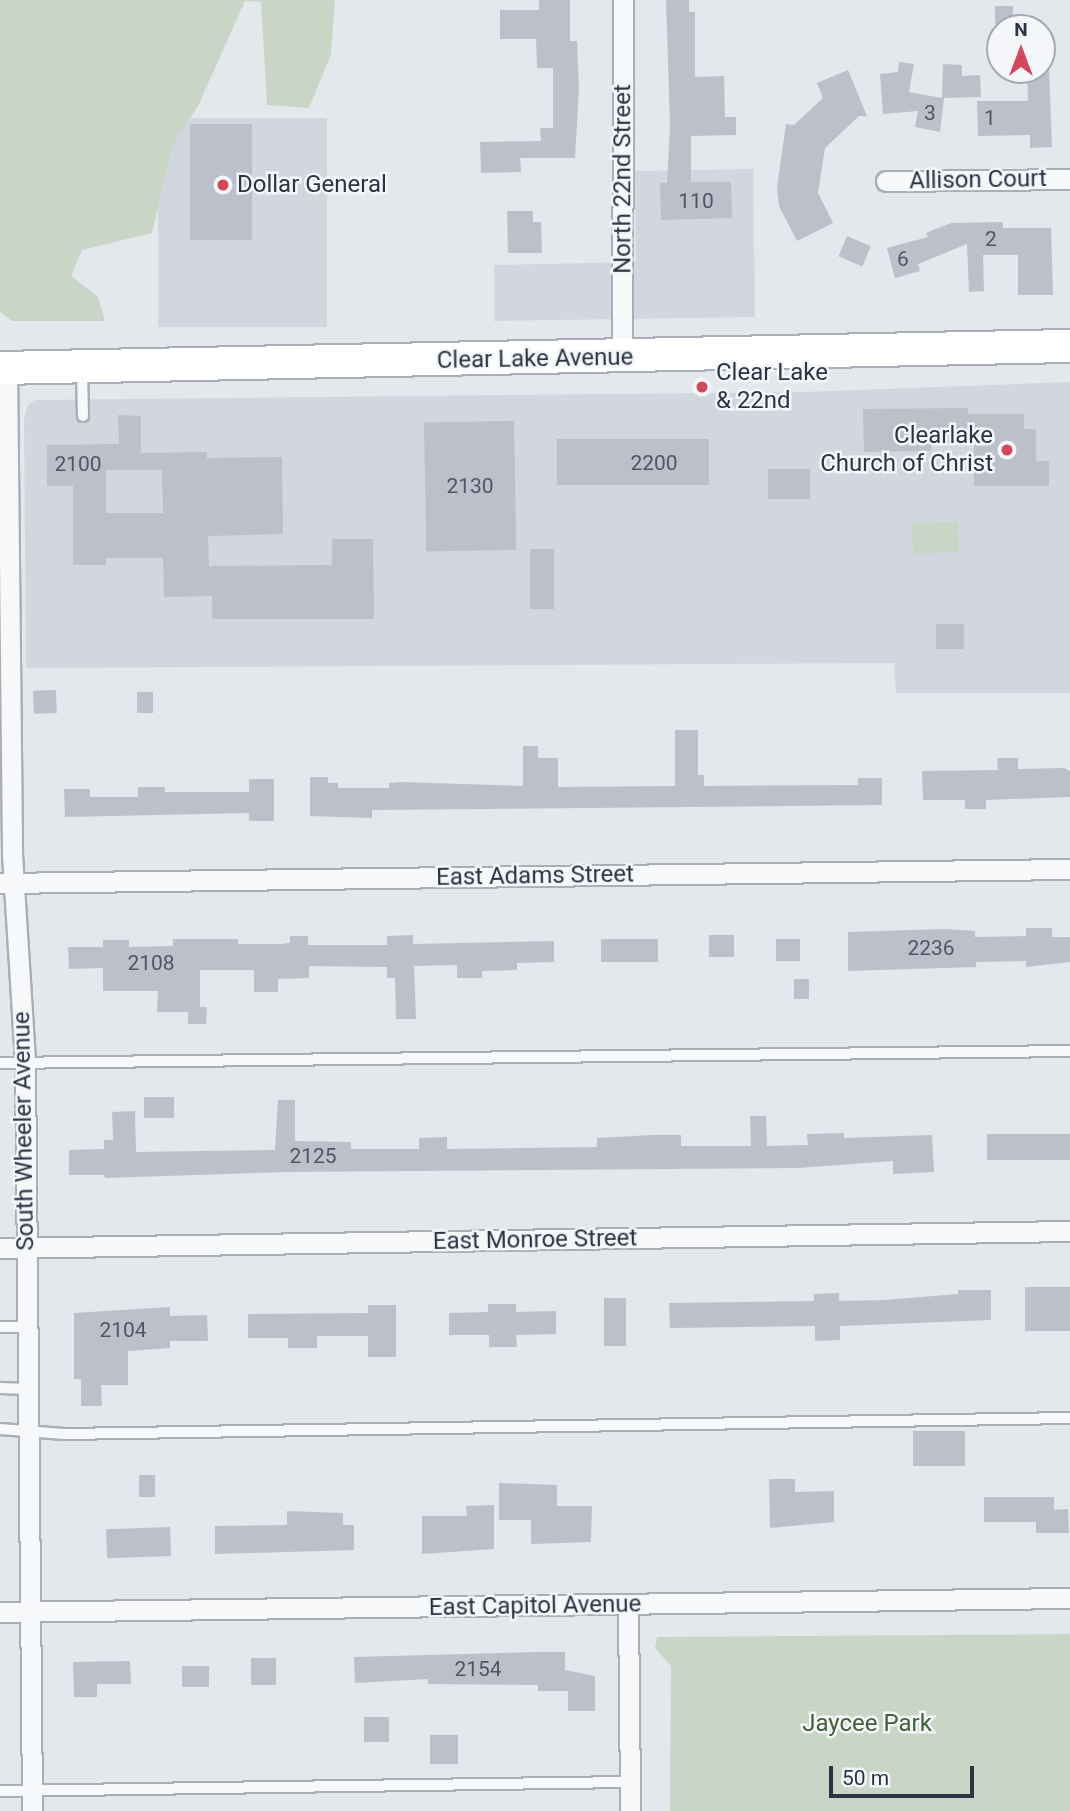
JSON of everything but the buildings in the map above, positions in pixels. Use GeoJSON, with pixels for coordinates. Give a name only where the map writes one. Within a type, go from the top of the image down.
{"type":"FeatureCollection","features":[{"type":"Feature","properties":{"kind":"main road","name":"Clear Lake Avenue"},"geometry":{"type":"LineString","coordinates":[[4,368],[1070,346]]}},
{"type":"Feature","properties":{"kind":"street","name":"North 22nd Street"},"geometry":{"type":"LineString","coordinates":[[622,357],[623,0]]}},
{"type":"Feature","properties":{"kind":"street","name":"Allison Court"},"geometry":{"type":"LineString","coordinates":[[886,181],[1070,179]]}},
{"type":"Feature","properties":{"kind":"street","name":"South Wheeler Avenue"},"geometry":{"type":"LineString","coordinates":[[4,368],[7,883],[25,1062],[33,1611],[32,1811]]}},
{"type":"Feature","properties":{"kind":"street","name":"East Adams Street"},"geometry":{"type":"LineString","coordinates":[[7,883],[1070,869]]}},
{"type":"Feature","properties":{"kind":"street","name":"East Monroe Street"},"geometry":{"type":"LineString","coordinates":[[0,1248],[1070,1231]]}},
{"type":"Feature","properties":{"kind":"street","name":"East Capitol Avenue"},"geometry":{"type":"LineString","coordinates":[[0,1612],[1070,1598]]}},
{"type":"Feature","properties":{"kind":"street"},"geometry":{"type":"LineString","coordinates":[[628,1605],[630,1811]]}},
{"type":"Feature","properties":{"kind":"lane"},"geometry":{"type":"LineString","coordinates":[[82,366],[83,416]]}},
{"type":"Feature","properties":{"kind":"lane"},"geometry":{"type":"LineString","coordinates":[[0,1063],[1070,1051]]}},
{"type":"Feature","properties":{"kind":"lane"},"geometry":{"type":"LineString","coordinates":[[0,1327],[28,1327]]}},
{"type":"Feature","properties":{"kind":"lane"},"geometry":{"type":"LineString","coordinates":[[0,1388],[29,1389]]}},
{"type":"Feature","properties":{"kind":"lane"},"geometry":{"type":"LineString","coordinates":[[0,1429],[30,1432],[1070,1418]]}},
{"type":"Feature","properties":{"kind":"lane"},"geometry":{"type":"LineString","coordinates":[[0,1791],[631,1782]]}},
{"type":"Feature","properties":{"kind":"shaded area"},"geometry":{"type":"Polygon","coordinates":[[[158,118],[327,118],[327,327],[158,327],[158,118]]]}},
{"type":"Feature","properties":{"kind":"shaded area"},"geometry":{"type":"Polygon","coordinates":[[[753,169],[755,317],[494,321],[494,265],[636,262],[635,171],[753,169]]]}},
{"type":"Feature","properties":{"kind":"shaded area"},"geometry":{"type":"Polygon","coordinates":[[[1070,382],[1070,693],[896,693],[894,663],[26,668],[24,419],[28,405],[35,400],[804,392],[1070,382]]]}},
{"type":"Feature","properties":{"kind":"green space"},"geometry":{"type":"Polygon","coordinates":[[[0,0],[335,0],[331,54],[309,108],[267,105],[261,2],[245,1],[198,106],[172,146],[152,233],[82,250],[71,276],[98,297],[105,321],[12,321],[0,312],[0,0]]]}},
{"type":"Feature","properties":{"kind":"green space"},"geometry":{"type":"Polygon","coordinates":[[[958,522],[959,552],[913,554],[912,524],[958,522]]]}},
{"type":"Feature","properties":{"kind":"green space","name":"Jaycee Park"},"geometry":{"type":"Polygon","coordinates":[[[1070,1634],[1070,1811],[670,1811],[671,1666],[655,1648],[657,1637],[1070,1634]]]}},
{"type":"Feature","properties":{"kind":"place","name":"Dollar General"},"geometry":{"type":"Point","coordinates":[223,185]}},
{"type":"Feature","properties":{"kind":"place","name":"Clear Lake & 22nd"},"geometry":{"type":"Point","coordinates":[702,387]}},
{"type":"Feature","properties":{"kind":"place","name":"Clearlake Church of Christ"},"geometry":{"type":"Point","coordinates":[1007,450]}}]}
